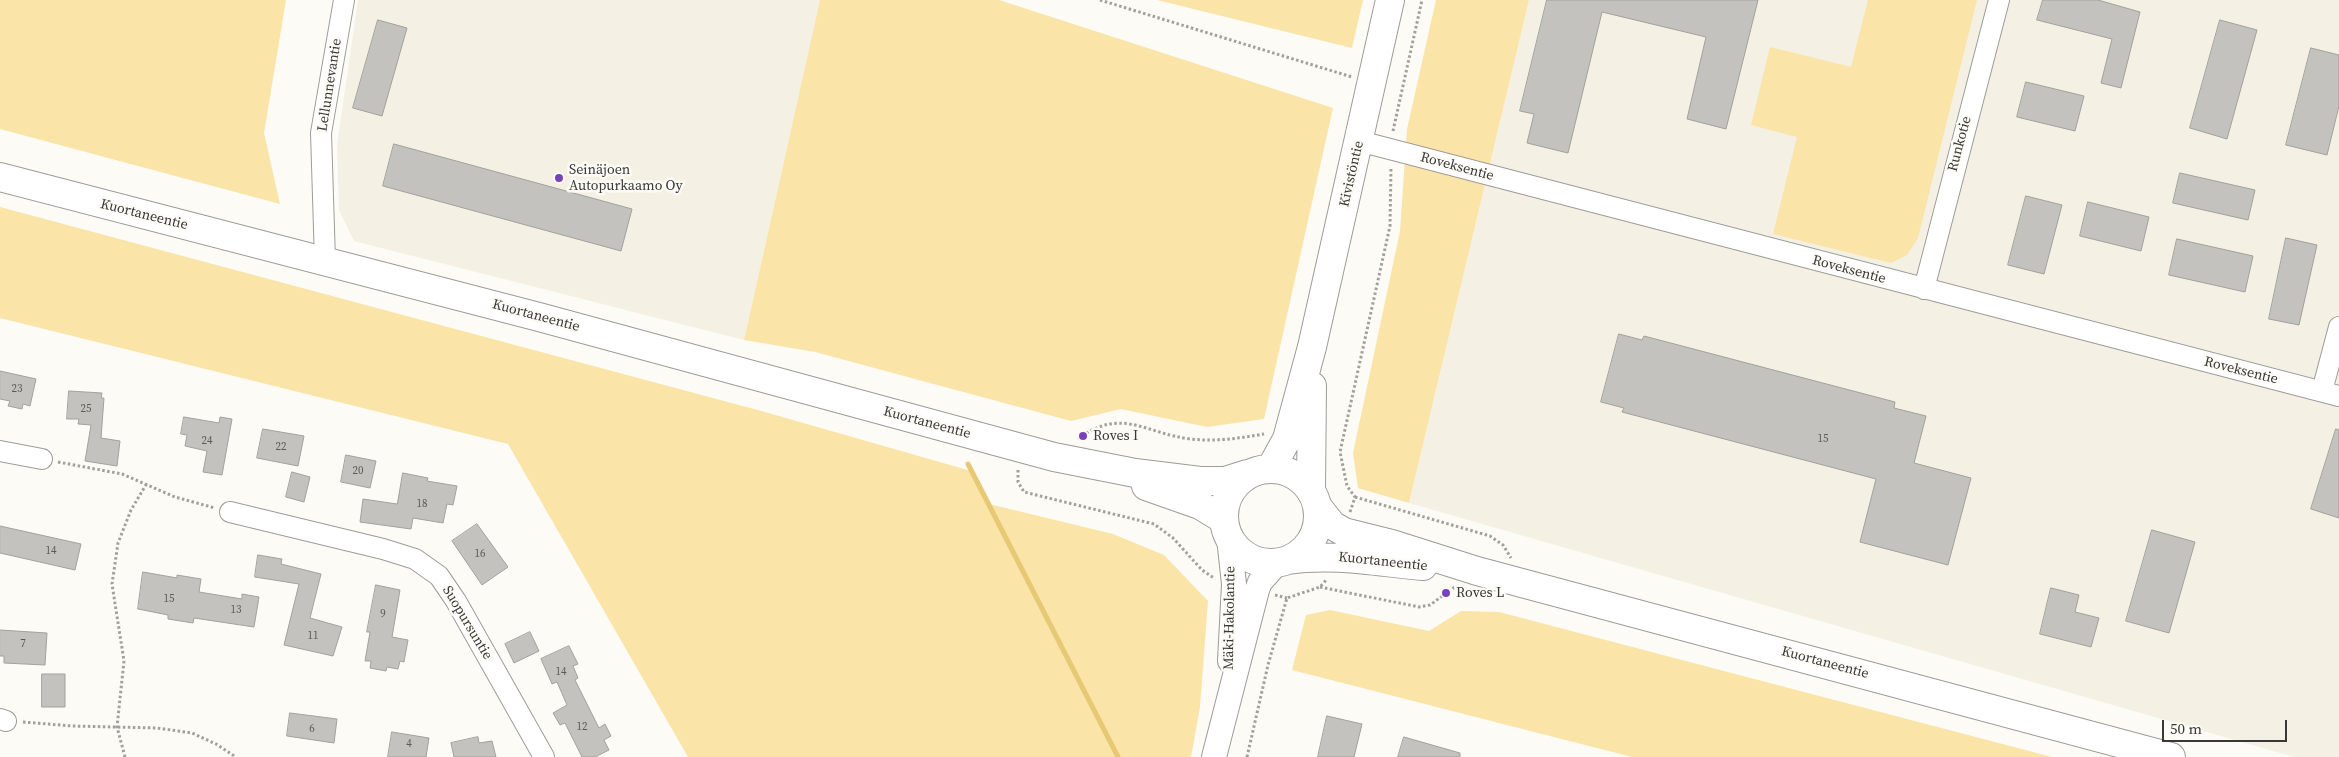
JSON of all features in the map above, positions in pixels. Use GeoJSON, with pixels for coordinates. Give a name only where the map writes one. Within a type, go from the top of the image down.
{"type":"FeatureCollection","features":[{"type":"Feature","properties":{"kind":"main road","name":"Kivistöntie"},"geometry":{"type":"LineString","coordinates":[[1314,498],[1299,442],[1312,347],[1390,0]]}},
{"type":"Feature","properties":{"kind":"main road","name":"Kuortaneentie"},"geometry":{"type":"LineString","coordinates":[[0,177],[538,316],[1018,448],[1134,473],[1200,481],[1225,481],[1259,471]]}},
{"type":"Feature","properties":{"kind":"main road","name":"Kivistöntie"},"geometry":{"type":"LineString","coordinates":[[1259,471],[1299,442]]}},
{"type":"Feature","properties":{"kind":"main road","name":"Kuortaneentie"},"geometry":{"type":"LineString","coordinates":[[1063,458],[1200,505],[1226,528]]}},
{"type":"Feature","properties":{"kind":"main road"},"geometry":{"type":"LineString","coordinates":[[1259,471],[1294,475],[1314,498],[1318,519],[1312,538],[1300,553],[1282,561],[1265,563],[1249,558],[1235,547],[1226,528],[1224,506],[1229,493],[1237,483],[1259,471]]}},
{"type":"Feature","properties":{"kind":"main road","name":"Kuortaneentie"},"geometry":{"type":"LineString","coordinates":[[1314,498],[1341,544]]}},
{"type":"Feature","properties":{"kind":"main road","name":"Kuortaneentie"},"geometry":{"type":"LineString","coordinates":[[1282,561],[1314,556],[1341,544],[1478,571],[2172,757]]}},
{"type":"Feature","properties":{"kind":"street","name":"Lellunnevantie"},"geometry":{"type":"LineString","coordinates":[[324,261],[321,133],[344,0]]}},
{"type":"Feature","properties":{"kind":"street","name":"Runkotie"},"geometry":{"type":"LineString","coordinates":[[1924,289],[1999,0]]}},
{"type":"Feature","properties":{"kind":"street","name":"Roveksentie"},"geometry":{"type":"LineString","coordinates":[[1359,141],[2330,394]]}},
{"type":"Feature","properties":{"kind":"street"},"geometry":{"type":"LineString","coordinates":[[2330,394],[2339,327]]}},
{"type":"Feature","properties":{"kind":"street"},"geometry":{"type":"LineString","coordinates":[[0,450],[42,459]]}},
{"type":"Feature","properties":{"kind":"street","name":"Suopursuntie"},"geometry":{"type":"LineString","coordinates":[[230,512],[383,549],[415,559],[439,576],[456,601],[544,757]]}},
{"type":"Feature","properties":{"kind":"street","name":"Mäki-Hakolantie"},"geometry":{"type":"LineString","coordinates":[[1226,528],[1234,584],[1228,699]]}},
{"type":"Feature","properties":{"kind":"street","name":"Mäki-Hakolantie"},"geometry":{"type":"LineString","coordinates":[[1214,757],[1228,699],[1244,648],[1257,590],[1260,582],[1282,561]]}},
{"type":"Feature","properties":{"kind":"path"},"geometry":{"type":"LineString","coordinates":[[1100,0],[1372,82]]}},
{"type":"Feature","properties":{"kind":"path"},"geometry":{"type":"LineString","coordinates":[[1422,0],[1393,130],[1390,226],[1340,452],[1347,486],[1354,497],[1490,536],[1502,545],[1524,582]]}},
{"type":"Feature","properties":{"kind":"path"},"geometry":{"type":"LineString","coordinates":[[1063,458],[1091,430],[1110,423],[1129,424],[1197,440],[1213,441],[1268,434],[1340,452]]}},
{"type":"Feature","properties":{"kind":"path"},"geometry":{"type":"LineString","coordinates":[[1018,448],[1018,482],[1024,492],[1154,524],[1173,538],[1202,570],[1217,580],[1234,584]]}},
{"type":"Feature","properties":{"kind":"path"},"geometry":{"type":"LineString","coordinates":[[42,459],[122,474],[147,483],[175,498],[230,512]]}},
{"type":"Feature","properties":{"kind":"path"},"geometry":{"type":"LineString","coordinates":[[124,757],[117,727],[124,661],[112,584],[118,543],[131,510],[147,483]]}},
{"type":"Feature","properties":{"kind":"path"},"geometry":{"type":"LineString","coordinates":[[1320,587],[1333,571],[1354,497]]}},
{"type":"Feature","properties":{"kind":"path"},"geometry":{"type":"LineString","coordinates":[[1257,590],[1287,598],[1320,587],[1419,607],[1430,605],[1478,571]]}},
{"type":"Feature","properties":{"kind":"path"},"geometry":{"type":"LineString","coordinates":[[1247,757],[1268,665],[1287,598]]}},
{"type":"Feature","properties":{"kind":"path"},"geometry":{"type":"LineString","coordinates":[[3,720],[72,726],[157,728],[192,733],[216,744],[236,757]]}},
{"type":"Feature","properties":{"kind":"shaded area"},"geometry":{"type":"Polygon","coordinates":[[[0,0],[286,0],[264,133],[280,204],[0,129],[0,0]]]}},
{"type":"Feature","properties":{"kind":"shaded area","name":"Seinäjoen Autopurkaamo Oy"},"geometry":{"type":"Polygon","coordinates":[[[358,0],[820,0],[744,340],[354,241],[339,210],[337,145],[358,0]]]}},
{"type":"Feature","properties":{"kind":"shaded area"},"geometry":{"type":"Polygon","coordinates":[[[820,0],[999,0],[1333,108],[1264,419],[1207,427],[1121,409],[1071,421],[815,352],[744,340],[820,0]]]}},
{"type":"Feature","properties":{"kind":"shaded area"},"geometry":{"type":"Polygon","coordinates":[[[1157,0],[1363,0],[1352,48],[1157,0]]]}},
{"type":"Feature","properties":{"kind":"shaded area"},"geometry":{"type":"Polygon","coordinates":[[[1436,0],[1529,0],[1409,503],[1358,488],[1353,453],[1400,231],[1407,129],[1436,0]]]}},
{"type":"Feature","properties":{"kind":"shaded area"},"geometry":{"type":"Polygon","coordinates":[[[1529,0],[2339,0],[2339,757],[2294,757],[1409,503],[1529,0]]]}},
{"type":"Feature","properties":{"kind":"shaded area"},"geometry":{"type":"Polygon","coordinates":[[[1868,0],[1977,0],[1918,238],[1907,255],[1891,263],[1773,234],[1797,137],[1751,125],[1770,47],[1851,67],[1868,0]]]}},
{"type":"Feature","properties":{"kind":"shaded area"},"geometry":{"type":"Polygon","coordinates":[[[0,207],[765,412],[971,471],[989,504],[1113,534],[1164,555],[1208,601],[1200,707],[1191,757],[688,757],[508,444],[0,318],[0,207]]]}},
{"type":"Feature","properties":{"kind":"shaded area"},"geometry":{"type":"Polygon","coordinates":[[[1330,610],[1429,631],[1461,611],[1499,612],[2052,757],[1632,757],[1292,670],[1306,615],[1330,610]]]}},
{"type":"Feature","properties":{"kind":"building"},"geometry":{"type":"Polygon","coordinates":[[[1547,0],[1758,0],[1726,129],[1687,119],[1706,37],[1602,12],[1568,153],[1527,143],[1534,114],[1520,111],[1547,0]]]}},
{"type":"Feature","properties":{"kind":"building"},"geometry":{"type":"Polygon","coordinates":[[[2043,0],[2098,0],[2140,12],[2121,88],[2101,83],[2112,39],[2037,20],[2043,0]]]}},
{"type":"Feature","properties":{"kind":"building"},"geometry":{"type":"Polygon","coordinates":[[[378,20],[407,28],[382,116],[353,108],[378,20]]]}},
{"type":"Feature","properties":{"kind":"building"},"geometry":{"type":"Polygon","coordinates":[[[2220,20],[2257,30],[2227,139],[2190,128],[2220,20]]]}},
{"type":"Feature","properties":{"kind":"building"},"geometry":{"type":"Polygon","coordinates":[[[2311,48],[2339,55],[2339,106],[2327,155],[2286,145],[2311,48]]]}},
{"type":"Feature","properties":{"kind":"building"},"geometry":{"type":"Polygon","coordinates":[[[2026,82],[2084,96],[2075,131],[2017,117],[2026,82]]]}},
{"type":"Feature","properties":{"kind":"building"},"geometry":{"type":"Polygon","coordinates":[[[394,144],[632,209],[621,251],[383,186],[394,144]]]}},
{"type":"Feature","properties":{"kind":"building"},"geometry":{"type":"Polygon","coordinates":[[[2180,173],[2255,190],[2248,220],[2173,203],[2180,173]]]}},
{"type":"Feature","properties":{"kind":"building"},"geometry":{"type":"Polygon","coordinates":[[[2026,196],[2062,205],[2044,274],[2008,265],[2026,196]]]}},
{"type":"Feature","properties":{"kind":"building"},"geometry":{"type":"Polygon","coordinates":[[[2088,202],[2149,217],[2141,251],[2080,236],[2088,202]]]}},
{"type":"Feature","properties":{"kind":"building"},"geometry":{"type":"Polygon","coordinates":[[[2286,238],[2317,245],[2299,325],[2269,319],[2286,238]]]}},
{"type":"Feature","properties":{"kind":"building"},"geometry":{"type":"Polygon","coordinates":[[[2177,239],[2253,256],[2245,292],[2169,275],[2177,239]]]}},
{"type":"Feature","properties":{"kind":"building"},"geometry":{"type":"Polygon","coordinates":[[[1619,334],[1642,340],[1644,336],[1895,402],[1894,408],[1926,416],[1914,463],[1971,478],[1948,565],[1860,542],[1876,479],[1622,412],[1624,408],[1601,402],[1619,334]]]}},
{"type":"Feature","properties":{"kind":"building"},"geometry":{"type":"Polygon","coordinates":[[[0,371],[36,379],[30,406],[23,404],[22,409],[8,406],[10,401],[0,399],[0,371]]]}},
{"type":"Feature","properties":{"kind":"building"},"geometry":{"type":"Polygon","coordinates":[[[69,391],[102,393],[101,398],[104,398],[101,438],[120,441],[117,466],[85,461],[91,425],[78,424],[79,419],[67,419],[69,391]]]}},
{"type":"Feature","properties":{"kind":"building"},"geometry":{"type":"Polygon","coordinates":[[[184,417],[219,423],[220,417],[232,419],[222,475],[203,472],[207,451],[185,446],[187,435],[181,434],[184,417]]]}},
{"type":"Feature","properties":{"kind":"building"},"geometry":{"type":"Polygon","coordinates":[[[263,429],[304,436],[298,466],[257,458],[263,429]]]}},
{"type":"Feature","properties":{"kind":"building"},"geometry":{"type":"Polygon","coordinates":[[[2336,429],[2339,430],[2339,518],[2311,509],[2336,429]]]}},
{"type":"Feature","properties":{"kind":"building"},"geometry":{"type":"Polygon","coordinates":[[[346,455],[376,461],[370,488],[341,482],[346,455]]]}},
{"type":"Feature","properties":{"kind":"building"},"geometry":{"type":"Polygon","coordinates":[[[292,472],[310,477],[304,502],[286,497],[292,472]]]}},
{"type":"Feature","properties":{"kind":"building"},"geometry":{"type":"Polygon","coordinates":[[[403,473],[428,478],[427,481],[457,486],[453,505],[447,504],[443,523],[413,518],[411,529],[360,522],[363,499],[397,504],[403,473]]]}},
{"type":"Feature","properties":{"kind":"building"},"geometry":{"type":"Polygon","coordinates":[[[477,524],[508,567],[482,585],[452,541],[477,524]]]}},
{"type":"Feature","properties":{"kind":"building"},"geometry":{"type":"Polygon","coordinates":[[[0,526],[81,544],[75,570],[0,553],[0,526]]]}},
{"type":"Feature","properties":{"kind":"building"},"geometry":{"type":"Polygon","coordinates":[[[2152,530],[2195,542],[2169,633],[2126,621],[2152,530]]]}},
{"type":"Feature","properties":{"kind":"building"},"geometry":{"type":"Polygon","coordinates":[[[258,555],[282,559],[281,564],[321,574],[310,618],[342,627],[333,656],[284,645],[299,584],[255,577],[258,555]]]}},
{"type":"Feature","properties":{"kind":"building"},"geometry":{"type":"Polygon","coordinates":[[[143,572],[177,578],[177,575],[201,579],[199,592],[242,599],[242,594],[259,597],[254,627],[194,618],[193,623],[168,619],[168,615],[138,609],[143,572]]]}},
{"type":"Feature","properties":{"kind":"building"},"geometry":{"type":"Polygon","coordinates":[[[376,585],[400,590],[392,637],[408,640],[404,662],[400,661],[398,669],[387,667],[386,671],[370,668],[371,661],[365,661],[370,632],[367,632],[376,585]]]}},
{"type":"Feature","properties":{"kind":"building"},"geometry":{"type":"Polygon","coordinates":[[[2051,588],[2079,595],[2075,612],[2099,618],[2091,647],[2040,634],[2051,588]]]}},
{"type":"Feature","properties":{"kind":"building"},"geometry":{"type":"Polygon","coordinates":[[[0,630],[47,633],[45,665],[4,663],[4,656],[0,656],[0,630]]]}},
{"type":"Feature","properties":{"kind":"building"},"geometry":{"type":"Polygon","coordinates":[[[530,632],[539,651],[514,663],[505,644],[530,632]]]}},
{"type":"Feature","properties":{"kind":"building"},"geometry":{"type":"Polygon","coordinates":[[[569,646],[578,664],[573,666],[578,678],[575,680],[599,728],[605,724],[611,736],[604,740],[609,750],[595,757],[582,757],[565,723],[560,725],[553,713],[567,705],[557,682],[552,684],[541,659],[569,646]]]}},
{"type":"Feature","properties":{"kind":"building"},"geometry":{"type":"Polygon","coordinates":[[[42,674],[65,674],[65,707],[42,707],[42,674]]]}},
{"type":"Feature","properties":{"kind":"building"},"geometry":{"type":"Polygon","coordinates":[[[290,713],[337,719],[334,743],[287,736],[290,713]]]}},
{"type":"Feature","properties":{"kind":"building"},"geometry":{"type":"Polygon","coordinates":[[[1327,716],[1362,724],[1354,757],[1318,757],[1327,716]]]}},
{"type":"Feature","properties":{"kind":"building"},"geometry":{"type":"Polygon","coordinates":[[[392,732],[429,738],[426,757],[388,757],[392,732]]]}},
{"type":"Feature","properties":{"kind":"building"},"geometry":{"type":"Polygon","coordinates":[[[478,737],[479,743],[492,741],[496,757],[454,757],[451,743],[478,737]]]}},
{"type":"Feature","properties":{"kind":"building"},"geometry":{"type":"Polygon","coordinates":[[[1404,737],[1460,753],[1460,757],[1398,757],[1404,737]]]}},
{"type":"Feature","properties":{"kind":"waterway"},"geometry":{"type":"LineString","coordinates":[[968,464],[1118,757]]}},
{"type":"Feature","properties":{"kind":"place","name":"Seinäjoen Autopurkaamo Oy"},"geometry":{"type":"Point","coordinates":[559,178]}},
{"type":"Feature","properties":{"kind":"place","name":"Roves I"},"geometry":{"type":"Point","coordinates":[1083,436]}},
{"type":"Feature","properties":{"kind":"place","name":"Roves L"},"geometry":{"type":"Point","coordinates":[1446,593]}}]}
